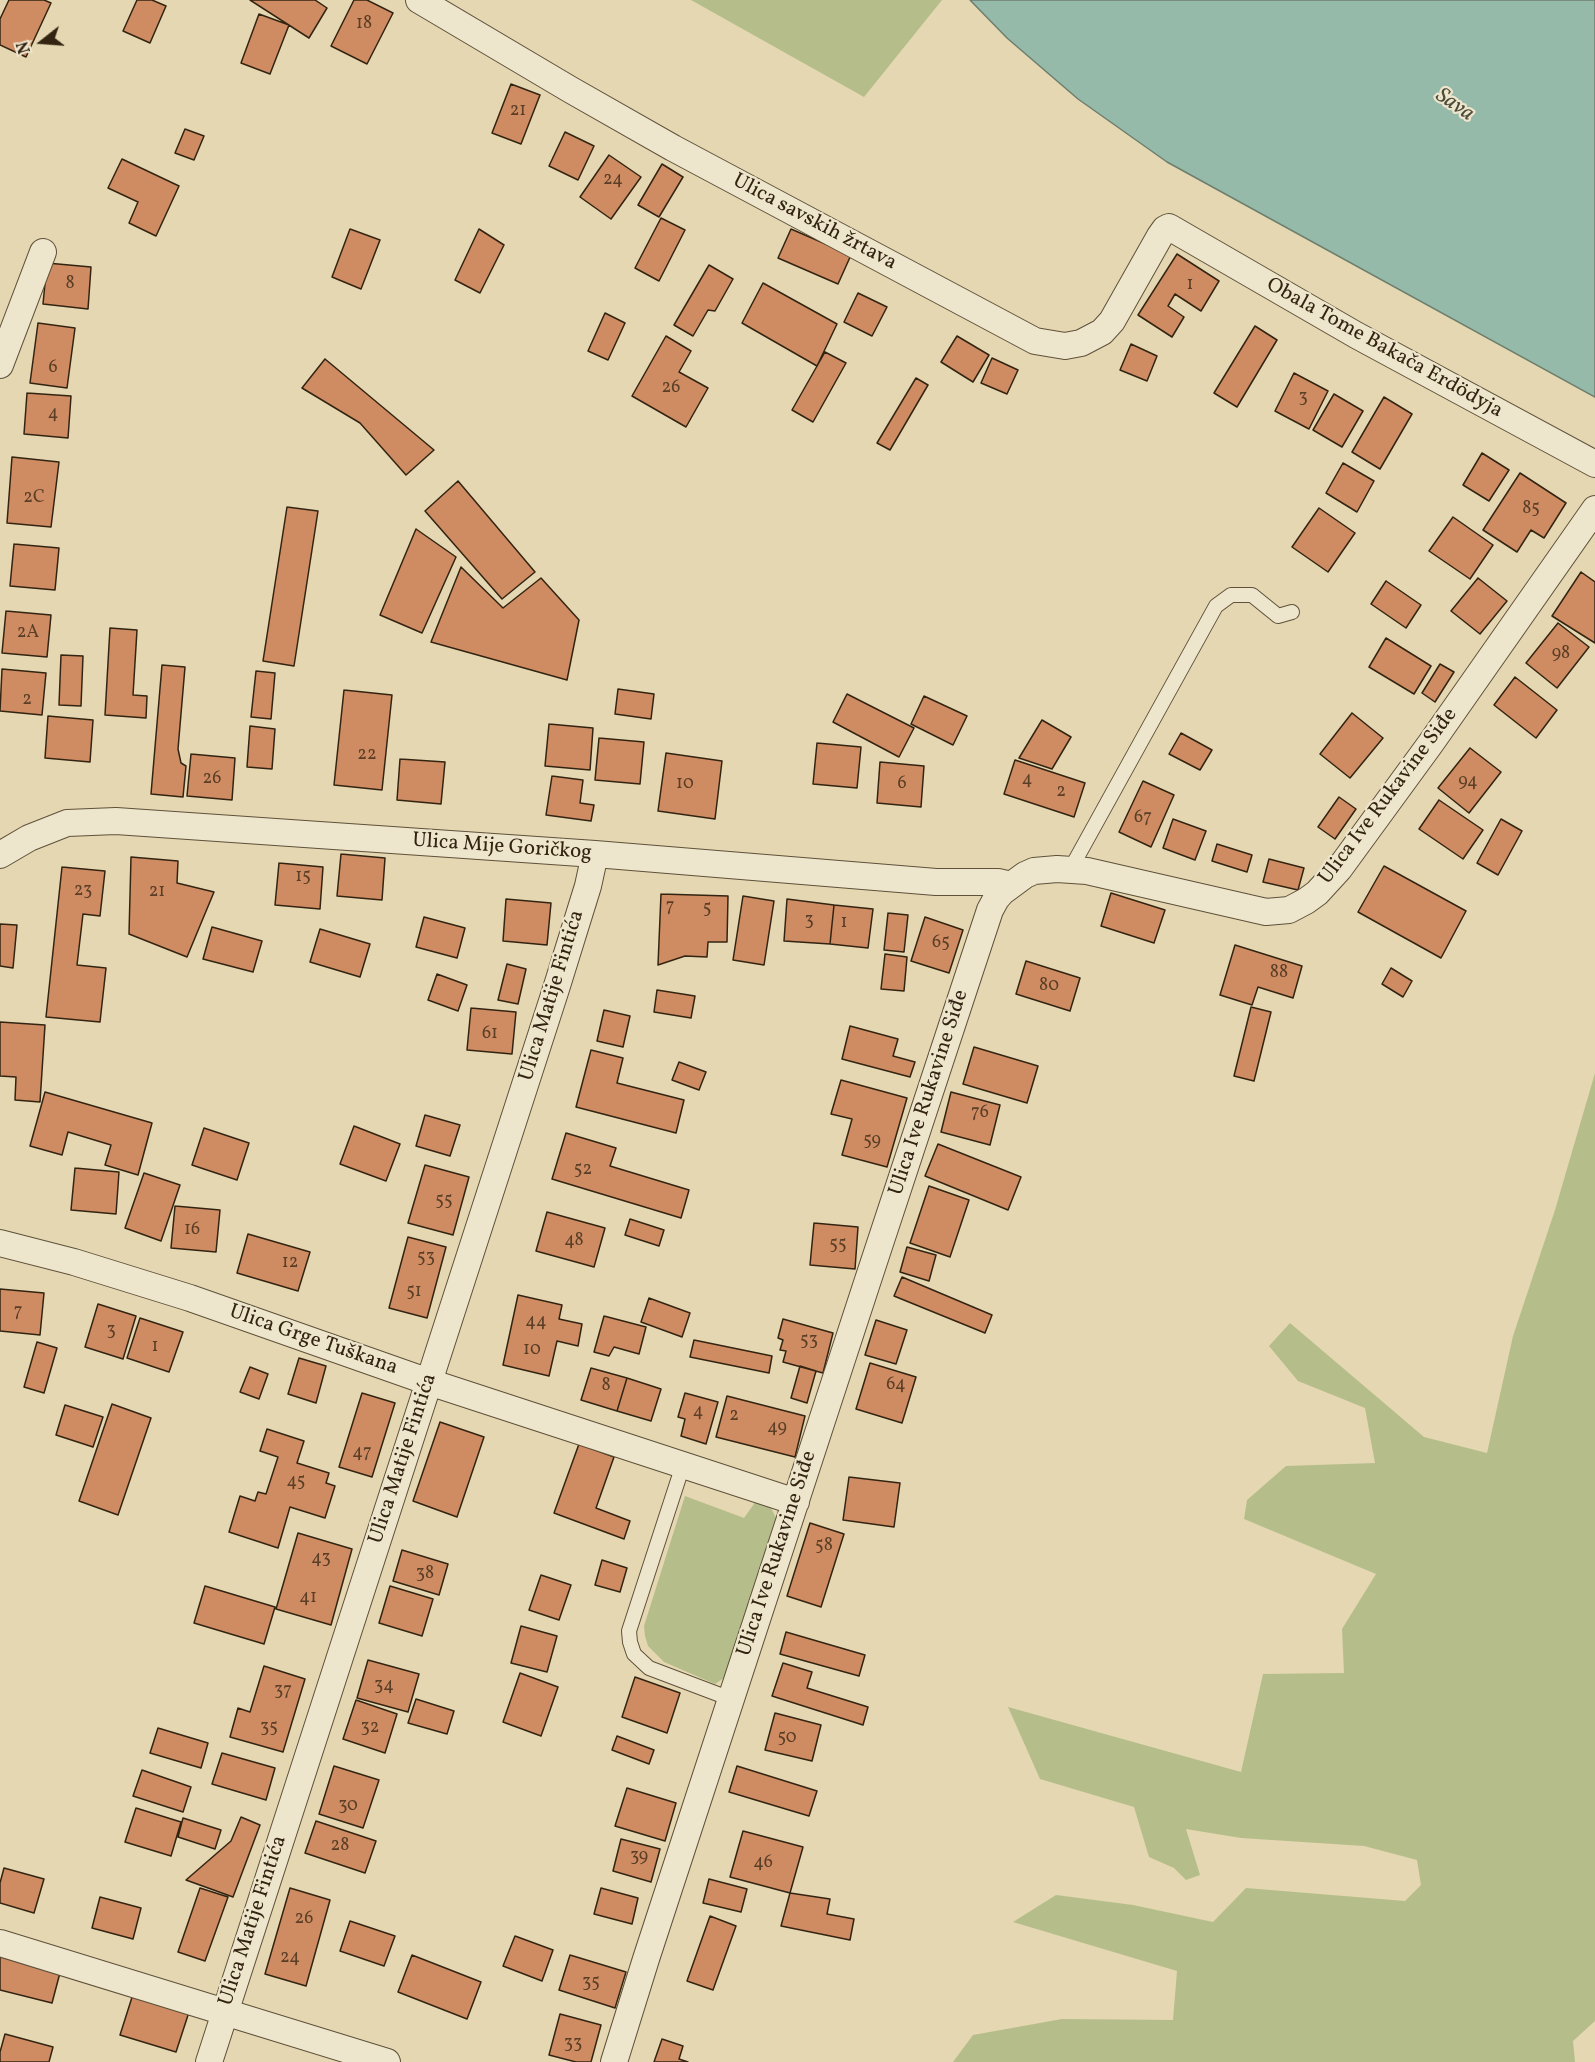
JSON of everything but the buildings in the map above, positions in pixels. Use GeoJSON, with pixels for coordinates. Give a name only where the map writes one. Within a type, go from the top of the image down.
{"type":"FeatureCollection","features":[{"type":"Feature","properties":{"kind":"street","name":"Ulica savskih žrtava"},"geometry":{"type":"LineString","coordinates":[[419,0],[673,147],[1035,341],[1065,346],[1081,343],[1102,332],[1112,321],[1162,233],[1167,227],[1175,231]]}},
{"type":"Feature","properties":{"kind":"street","name":"Obala Tome Bakača Erdödyja"},"geometry":{"type":"LineString","coordinates":[[1175,231],[1356,335],[1595,464]]}},
{"type":"Feature","properties":{"kind":"street"},"geometry":{"type":"LineString","coordinates":[[0,365],[43,252]]}},
{"type":"Feature","properties":{"kind":"street","name":"Ulica Ive Rukavine Siđe"},"geometry":{"type":"LineString","coordinates":[[614,2062],[990,910],[1002,891],[1034,871],[1070,870],[1087,871],[1266,912],[1289,910],[1306,901],[1317,893],[1339,869],[1595,509]]}},
{"type":"Feature","properties":{"kind":"street","name":"Ulica Mije Goričkog"},"geometry":{"type":"LineString","coordinates":[[0,855],[29,838],[67,823],[116,821],[595,854],[936,882],[998,882],[1011,885]]}},
{"type":"Feature","properties":{"kind":"street","name":"Ulica Matije Fintića"},"geometry":{"type":"LineString","coordinates":[[209,2062],[556,989],[588,886],[595,854]]}},
{"type":"Feature","properties":{"kind":"street","name":"Ulica Grge Tuškana"},"geometry":{"type":"LineString","coordinates":[[0,1243],[74,1262],[180,1294],[429,1382],[796,1502]]}},
{"type":"Feature","properties":{"kind":"street"},"geometry":{"type":"LineString","coordinates":[[0,1943],[387,2062]]}},
{"type":"Feature","properties":{"kind":"lane"},"geometry":{"type":"LineString","coordinates":[[1070,870],[1216,606],[1231,595],[1252,595],[1278,616],[1292,612]]}},
{"type":"Feature","properties":{"kind":"lane"},"geometry":{"type":"LineString","coordinates":[[683,1465],[629,1631],[630,1642],[634,1654],[649,1668],[731,1699]]}},
{"type":"Feature","properties":{"kind":"green space"},"geometry":{"type":"Polygon","coordinates":[[[691,0],[942,0],[864,97],[691,0]]]}},
{"type":"Feature","properties":{"kind":"green space"},"geometry":{"type":"Polygon","coordinates":[[[1595,1073],[1595,2021],[1573,2041],[1575,2062],[953,2062],[973,2035],[1062,2019],[1173,2020],[1177,1971],[1013,1922],[1056,1895],[1133,1905],[1213,1922],[1246,1888],[1405,1901],[1421,1885],[1417,1860],[1364,1846],[1241,1838],[1186,1829],[1200,1875],[1186,1880],[1174,1868],[1149,1857],[1134,1807],[1040,1779],[1008,1707],[1241,1772],[1263,1674],[1344,1673],[1342,1629],[1376,1574],[1244,1519],[1247,1500],[1286,1466],[1375,1463],[1365,1408],[1298,1381],[1269,1346],[1290,1323],[1424,1437],[1487,1453],[1513,1336],[1555,1210],[1595,1073]]]}},
{"type":"Feature","properties":{"kind":"green space"},"geometry":{"type":"Polygon","coordinates":[[[685,1496],[744,1518],[756,1501],[771,1508],[776,1518],[724,1678],[715,1684],[664,1662],[648,1646],[645,1636],[644,1626],[685,1496]]]}},
{"type":"Feature","properties":{"kind":"water","name":"Sava"},"geometry":{"type":"Polygon","coordinates":[[[970,0],[1595,0],[1595,397],[1167,162],[1078,99],[1007,38],[970,0]]]}}]}
